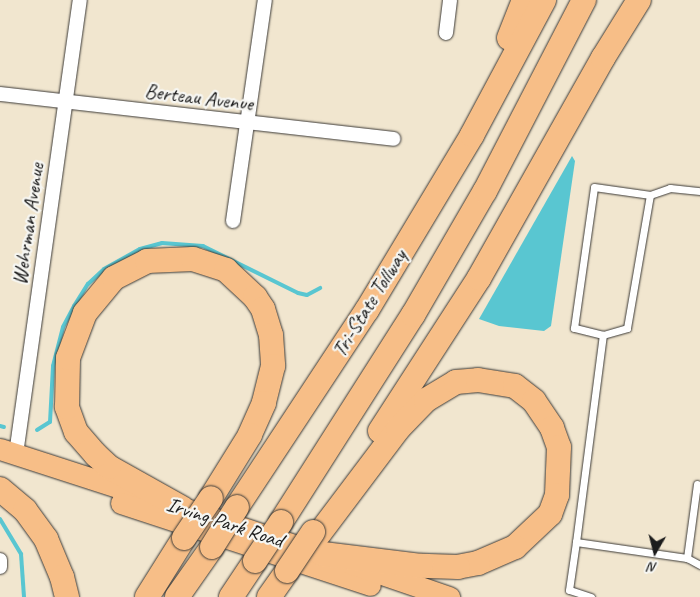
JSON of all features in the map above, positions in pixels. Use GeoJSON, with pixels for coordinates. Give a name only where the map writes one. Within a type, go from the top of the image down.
{"type":"FeatureCollection","features":[{"type":"Feature","properties":{"kind":"highway"},"geometry":{"type":"LineString","coordinates":[[472,135],[524,0]]}},
{"type":"Feature","properties":{"kind":"highway","name":"Tri-State Tollway"},"geometry":{"type":"LineString","coordinates":[[177,597],[367,310],[472,135],[544,0]]}},
{"type":"Feature","properties":{"kind":"highway","name":"Tri-State Tollway"},"geometry":{"type":"LineString","coordinates":[[230,597],[281,522],[413,315],[485,191],[584,0]]}},
{"type":"Feature","properties":{"kind":"highway"},"geometry":{"type":"LineString","coordinates":[[603,58],[628,0]]}},
{"type":"Feature","properties":{"kind":"highway"},"geometry":{"type":"LineString","coordinates":[[318,540],[480,278],[603,58],[639,0]]}},
{"type":"Feature","properties":{"kind":"highway"},"geometry":{"type":"LineString","coordinates":[[147,597],[250,435],[264,403],[273,366],[268,322],[255,297],[226,270],[193,259],[147,261],[114,278],[85,312],[68,358],[67,407],[76,432],[96,455],[116,471],[182,508]]}},
{"type":"Feature","properties":{"kind":"highway"},"geometry":{"type":"LineString","coordinates":[[269,597],[318,540],[398,429],[426,400],[456,382],[478,380],[515,386],[534,401],[552,428],[559,446],[556,495],[550,514],[515,547],[478,563],[458,567],[421,566],[318,540]]}},
{"type":"Feature","properties":{"kind":"highway"},"geometry":{"type":"LineString","coordinates":[[0,488],[25,510],[46,539],[62,577],[66,597]]}},
{"type":"Feature","properties":{"kind":"highway"},"geometry":{"type":"LineString","coordinates":[[276,597],[290,572]]}},
{"type":"Feature","properties":{"kind":"main road","name":"Irving Park Road"},"geometry":{"type":"LineString","coordinates":[[5,456],[182,508],[318,540],[449,597]]}},
{"type":"Feature","properties":{"kind":"main road","name":"Irving Park Road"},"geometry":{"type":"LineString","coordinates":[[5,456],[405,597]]}},
{"type":"Feature","properties":{"kind":"street","name":"Wehrman Avenue"},"geometry":{"type":"LineString","coordinates":[[5,456],[66,102],[80,0]]}},
{"type":"Feature","properties":{"kind":"street"},"geometry":{"type":"LineString","coordinates":[[233,221],[265,0]]}},
{"type":"Feature","properties":{"kind":"street"},"geometry":{"type":"LineString","coordinates":[[446,33],[450,0]]}},
{"type":"Feature","properties":{"kind":"street","name":"Berteau Avenue"},"geometry":{"type":"LineString","coordinates":[[0,94],[393,140]]}},
{"type":"Feature","properties":{"kind":"street"},"geometry":{"type":"LineString","coordinates":[[0,560],[0,567]]}},
{"type":"Feature","properties":{"kind":"lane"},"geometry":{"type":"LineString","coordinates":[[650,195],[627,328],[603,334],[574,328],[594,187],[650,195],[670,188],[700,191]]}},
{"type":"Feature","properties":{"kind":"lane"},"geometry":{"type":"LineString","coordinates":[[591,597],[569,590],[603,334]]}},
{"type":"Feature","properties":{"kind":"lane"},"geometry":{"type":"LineString","coordinates":[[687,558],[698,484]]}},
{"type":"Feature","properties":{"kind":"lane"},"geometry":{"type":"LineString","coordinates":[[576,542],[687,558],[700,565]]}},
{"type":"Feature","properties":{"kind":"water"},"geometry":{"type":"Polygon","coordinates":[[[572,156],[575,161],[551,326],[544,331],[499,326],[479,319],[572,156]]]}},
{"type":"Feature","properties":{"kind":"waterway"},"geometry":{"type":"LineString","coordinates":[[37,430],[50,422],[53,366],[63,327],[74,306],[88,284],[104,269],[140,249],[162,243],[203,246],[298,293],[307,295],[320,288]]}},
{"type":"Feature","properties":{"kind":"waterway"},"geometry":{"type":"LineString","coordinates":[[0,426],[4,427]]}},
{"type":"Feature","properties":{"kind":"waterway"},"geometry":{"type":"LineString","coordinates":[[0,519],[21,554],[24,597]]}}]}
